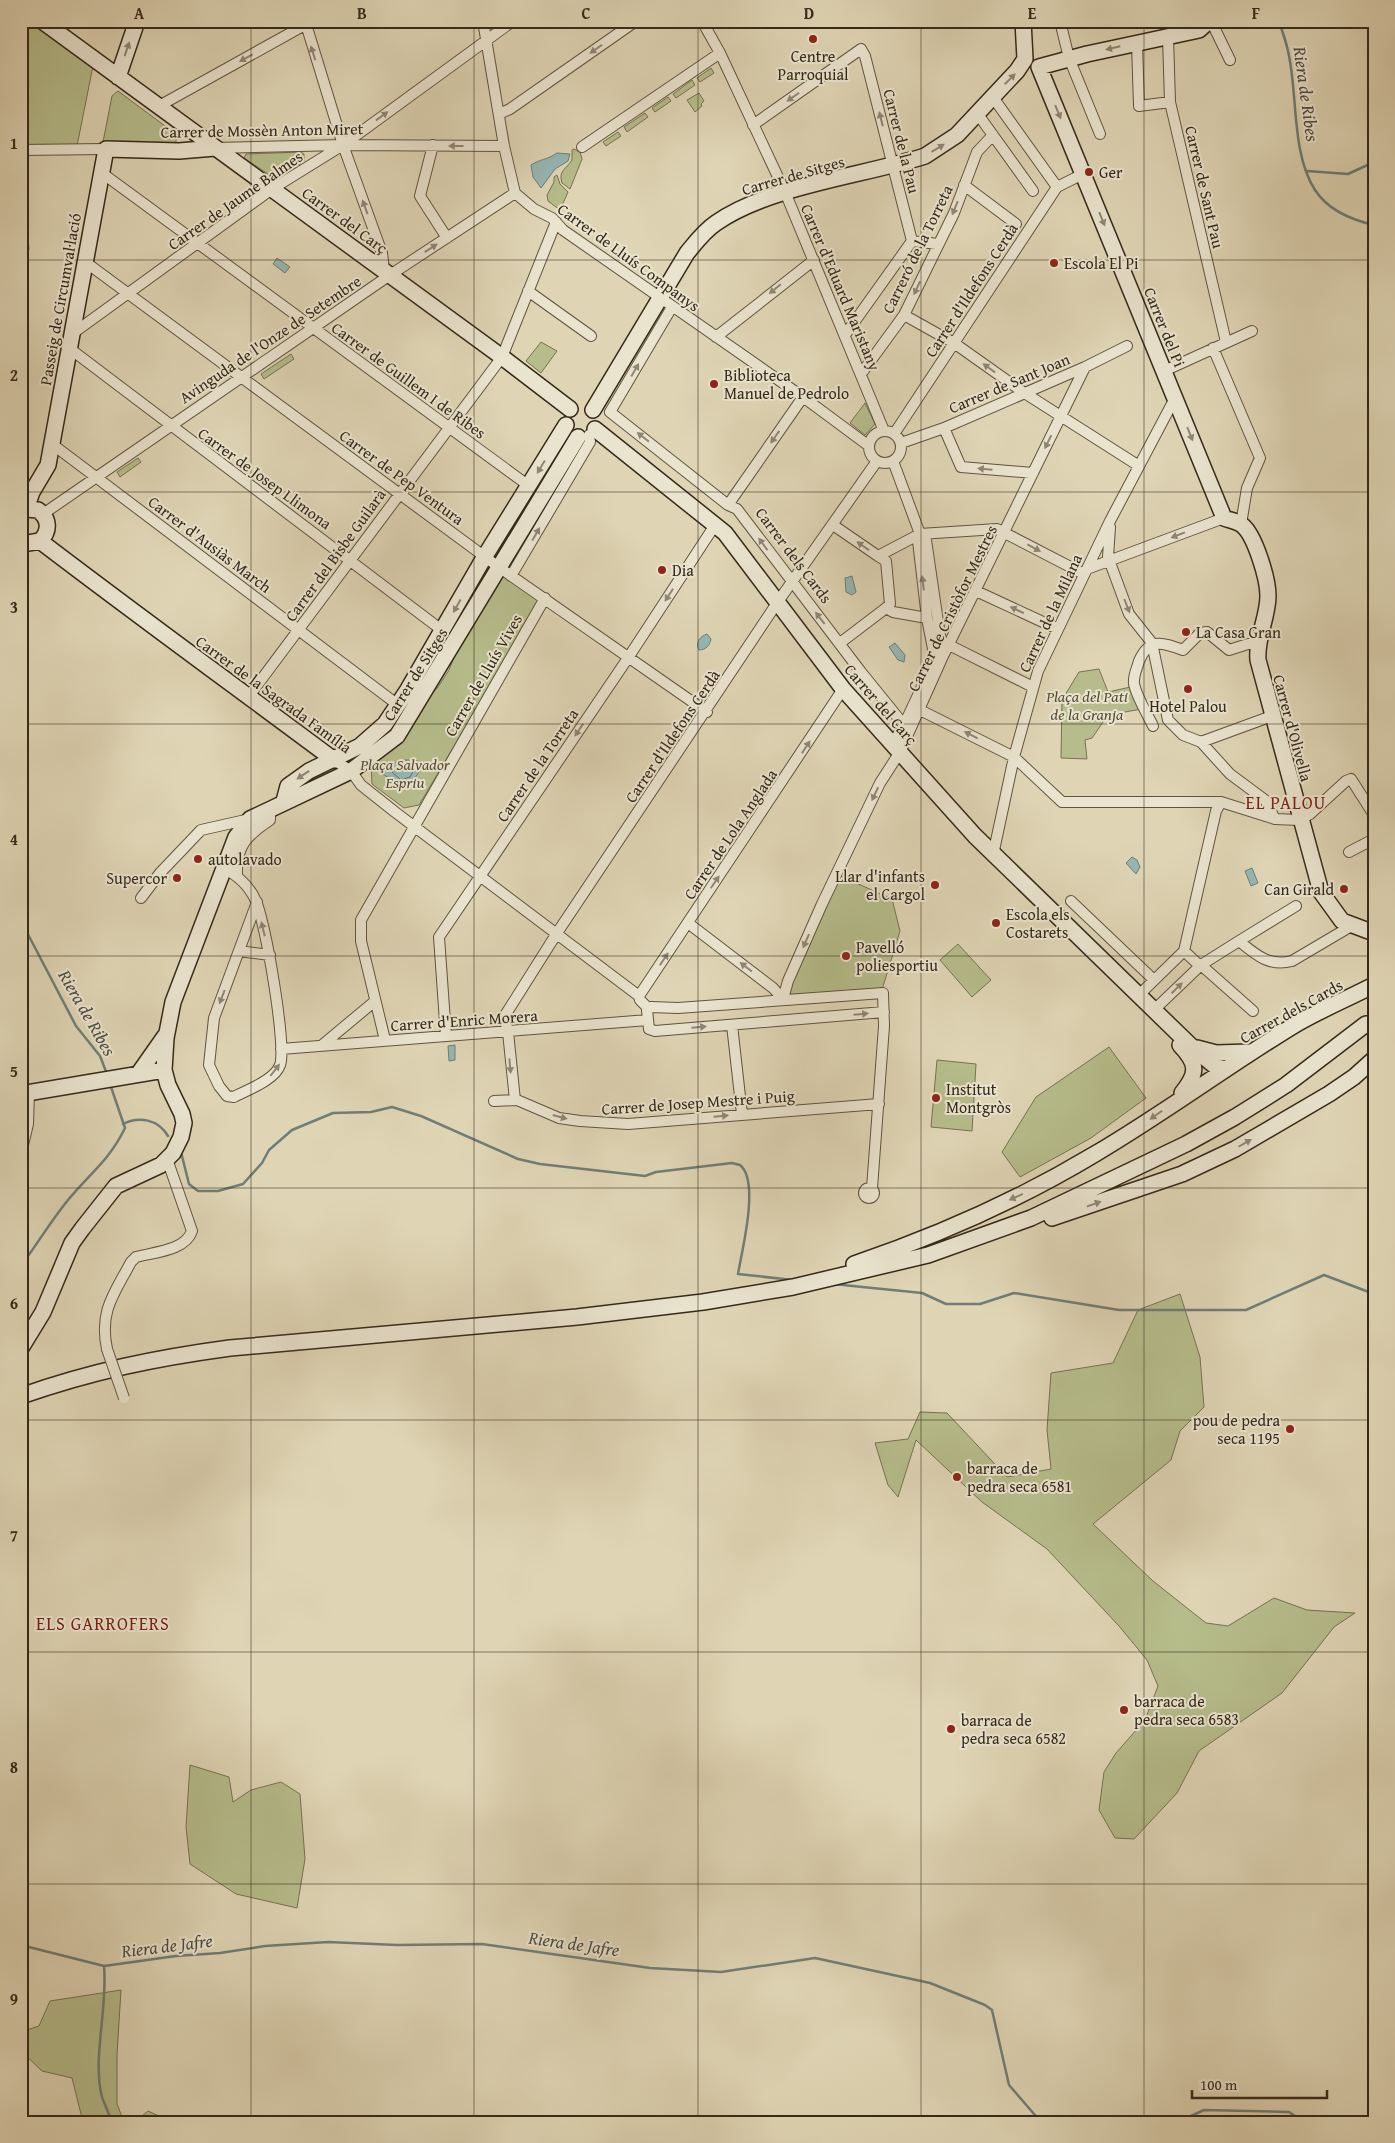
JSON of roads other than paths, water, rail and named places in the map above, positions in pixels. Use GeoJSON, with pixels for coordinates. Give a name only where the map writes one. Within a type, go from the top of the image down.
{"type":"FeatureCollection","features":[{"type":"Feature","properties":{"kind":"street","name":"Carrer del Carç"},"geometry":{"type":"LineString","coordinates":[[42,21],[502,356],[570,409]]}},
{"type":"Feature","properties":{"kind":"street"},"geometry":{"type":"LineString","coordinates":[[118,77],[137,21]]}},
{"type":"Feature","properties":{"kind":"street"},"geometry":{"type":"LineString","coordinates":[[483,21],[504,146],[516,193]]}},
{"type":"Feature","properties":{"kind":"street","name":"Carrer de Jaume Balmes"},"geometry":{"type":"LineString","coordinates":[[70,341],[128,294],[272,189],[343,145],[513,21]]}},
{"type":"Feature","properties":{"kind":"street"},"geometry":{"type":"LineString","coordinates":[[498,114],[510,109],[636,21]]}},
{"type":"Feature","properties":{"kind":"street"},"geometry":{"type":"LineString","coordinates":[[1060,21],[1070,58],[1100,134]]}},
{"type":"Feature","properties":{"kind":"street"},"geometry":{"type":"LineString","coordinates":[[1023,22],[1026,59],[1039,67],[1137,42],[1199,30],[1210,21],[1230,60]]}},
{"type":"Feature","properties":{"kind":"street"},"geometry":{"type":"LineString","coordinates":[[159,106],[305,22],[343,145],[382,253],[387,273]]}},
{"type":"Feature","properties":{"kind":"street","name":"Carrer d'Eduard Maristany"},"geometry":{"type":"LineString","coordinates":[[705,22],[785,192],[884,431]]}},
{"type":"Feature","properties":{"kind":"street","name":"Carrer de Sant Pau"},"geometry":{"type":"LineString","coordinates":[[1168,37],[1170,102],[1226,342]]}},
{"type":"Feature","properties":{"kind":"street"},"geometry":{"type":"LineString","coordinates":[[1137,42],[1140,106],[1170,102]]}},
{"type":"Feature","properties":{"kind":"street","name":"Carrer de la Pau"},"geometry":{"type":"LineString","coordinates":[[753,125],[862,49],[912,241]]}},
{"type":"Feature","properties":{"kind":"street"},"geometry":{"type":"LineString","coordinates":[[582,147],[720,52]]}},
{"type":"Feature","properties":{"kind":"street","name":"Carrer de Sitges"},"geometry":{"type":"LineString","coordinates":[[610,412],[666,303],[687,253],[714,224],[736,210],[785,192],[893,166],[925,156],[944,145],[1017,72],[1026,59]]}},
{"type":"Feature","properties":{"kind":"street","name":"Carrer del Pi"},"geometry":{"type":"LineString","coordinates":[[1039,67],[1224,518]]}},
{"type":"Feature","properties":{"kind":"street"},"geometry":{"type":"LineString","coordinates":[[992,96],[1057,187]]}},
{"type":"Feature","properties":{"kind":"street"},"geometry":{"type":"LineString","coordinates":[[977,113],[1033,191]]}},
{"type":"Feature","properties":{"kind":"street","name":"Carreró de la Torreta"},"geometry":{"type":"LineString","coordinates":[[861,374],[904,315],[938,244],[977,152],[993,135]]}},
{"type":"Feature","properties":{"kind":"street","name":"Carrer de Mossèn Anton Miret"},"geometry":{"type":"LineString","coordinates":[[21,150],[106,149],[179,151],[214,148],[343,145],[504,146]]}},
{"type":"Feature","properties":{"kind":"street"},"geometry":{"type":"LineString","coordinates":[[433,145],[420,196],[448,238]]}},
{"type":"Feature","properties":{"kind":"street","name":"Passeig de Circumval·lació"},"geometry":{"type":"LineString","coordinates":[[24,510],[48,465],[106,149]]}},
{"type":"Feature","properties":{"kind":"street","name":"Carrer de Guillem I de Ribes"},"geometry":{"type":"LineString","coordinates":[[102,174],[199,243],[529,486]]}},
{"type":"Feature","properties":{"kind":"street","name":"Carrer d'Ildefons Cerdà"},"geometry":{"type":"LineString","coordinates":[[894,434],[1057,187],[1083,174]]}},
{"type":"Feature","properties":{"kind":"street"},"geometry":{"type":"LineString","coordinates":[[964,185],[1016,224]]}},
{"type":"Feature","properties":{"kind":"street","name":"Avinguda de l'Onze de Setembre"},"geometry":{"type":"LineString","coordinates":[[43,514],[313,328],[387,273],[448,238],[516,193]]}},
{"type":"Feature","properties":{"kind":"street","name":"Carrer de Lluís Companys"},"geometry":{"type":"LineString","coordinates":[[516,193],[534,209],[556,222],[563,230],[803,397],[869,446]]}},
{"type":"Feature","properties":{"kind":"street","name":"Carrer del Bisbe Guilarà"},"geometry":{"type":"LineString","coordinates":[[249,696],[502,356],[556,222]]}},
{"type":"Feature","properties":{"kind":"street"},"geometry":{"type":"LineString","coordinates":[[845,335],[912,241],[938,244]]}},
{"type":"Feature","properties":{"kind":"street"},"geometry":{"type":"LineString","coordinates":[[716,337],[814,260]]}},
{"type":"Feature","properties":{"kind":"street","name":"Carrer de Pep Ventura"},"geometry":{"type":"LineString","coordinates":[[84,261],[506,572],[707,712]]}},
{"type":"Feature","properties":{"kind":"street"},"geometry":{"type":"LineString","coordinates":[[528,292],[591,336]]}},
{"type":"Feature","properties":{"kind":"street","name":"Carrer de Sitges"},"geometry":{"type":"LineString","coordinates":[[593,410],[666,303]]}},
{"type":"Feature","properties":{"kind":"street"},"geometry":{"type":"LineString","coordinates":[[904,315],[954,343],[1023,392],[1139,466]]}},
{"type":"Feature","properties":{"kind":"street"},"geometry":{"type":"LineString","coordinates":[[1164,371],[1252,331]]}},
{"type":"Feature","properties":{"kind":"street","name":"Carrer de Josep Llimona"},"geometry":{"type":"LineString","coordinates":[[70,341],[169,426],[351,560],[443,631]]}},
{"type":"Feature","properties":{"kind":"street","name":"Carrer de Sant Joan"},"geometry":{"type":"LineString","coordinates":[[901,443],[944,428],[1023,392],[1085,367],[1127,346]]}},
{"type":"Feature","properties":{"kind":"street"},"geometry":{"type":"LineString","coordinates":[[878,556],[920,534],[997,529],[1086,571],[1224,518],[1241,524],[1247,488],[1260,458],[1213,348]]}},
{"type":"Feature","properties":{"kind":"street","name":"Carrer de Cristòfor Mestres"},"geometry":{"type":"LineString","coordinates":[[783,999],[788,981],[822,904],[896,747],[920,710],[943,656],[1085,367]]}},
{"type":"Feature","properties":{"kind":"street"},"geometry":{"type":"LineString","coordinates":[[728,505],[803,397]]}},
{"type":"Feature","properties":{"kind":"street","name":"Carrer de la Milana"},"geometry":{"type":"LineString","coordinates":[[993,855],[1014,757],[1038,671],[1110,521],[1175,398]]}},
{"type":"Feature","properties":{"kind":"street"},"geometry":{"type":"LineString","coordinates":[[585,405],[593,410],[597,420],[588,434],[571,434],[566,425],[566,417],[570,409],[585,405]]}},
{"type":"Feature","properties":{"kind":"street","name":"Carrer dels Cards"},"geometry":{"type":"LineString","coordinates":[[610,412],[728,505],[737,509],[904,725]]}},
{"type":"Feature","properties":{"kind":"street"},"geometry":{"type":"LineString","coordinates":[[284,801],[288,786],[309,771],[360,746],[376,733],[398,705],[443,631],[485,556],[566,425]]}},
{"type":"Feature","properties":{"kind":"street"},"geometry":{"type":"LineString","coordinates":[[944,428],[961,467],[1034,474]]}},
{"type":"Feature","properties":{"kind":"street"},"geometry":{"type":"LineString","coordinates":[[884,431],[894,434],[901,443],[901,449],[893,461],[887,463],[877,461],[873,457],[869,446],[874,435],[884,431]]}},
{"type":"Feature","properties":{"kind":"street","name":"Carrer del Carç"},"geometry":{"type":"LineString","coordinates":[[588,434],[725,533],[843,689],[993,855],[1192,1047],[1216,1067],[1225,1068]]}},
{"type":"Feature","properties":{"kind":"street","name":"Carrer de Sitges"},"geometry":{"type":"LineString","coordinates":[[166,1036],[174,1002],[236,836],[250,819],[284,801],[351,771],[397,736],[506,572],[588,434]]}},
{"type":"Feature","properties":{"kind":"street","name":"Carrer d'Ausiàs March"},"geometry":{"type":"LineString","coordinates":[[52,444],[97,476],[398,705]]}},
{"type":"Feature","properties":{"kind":"street","name":"Carrer d'Ildefons Cerdà"},"geometry":{"type":"LineString","coordinates":[[515,1100],[508,1032],[504,1018],[557,933],[707,712],[777,603],[793,583],[877,461]]}},
{"type":"Feature","properties":{"kind":"street"},"geometry":{"type":"LineString","coordinates":[[893,461],[920,534],[926,540],[943,656]]}},
{"type":"Feature","properties":{"kind":"street"},"geometry":{"type":"LineString","coordinates":[[21,541],[28,543],[40,541],[48,526],[43,514],[34,508],[24,510]]}},
{"type":"Feature","properties":{"kind":"street"},"geometry":{"type":"LineString","coordinates":[[1110,521],[1110,561],[1129,614],[1152,643],[1168,720],[1183,735],[1201,742],[1230,774],[1265,800],[1276,818]]}},
{"type":"Feature","properties":{"kind":"street"},"geometry":{"type":"LineString","coordinates":[[833,524],[886,561],[890,604],[840,643]]}},
{"type":"Feature","properties":{"kind":"street","name":"Carrer d'Olivella"},"geometry":{"type":"LineString","coordinates":[[1241,524],[1248,532],[1265,571],[1268,597],[1258,644],[1258,660],[1299,820],[1321,892],[1342,921],[1374,933]]}},
{"type":"Feature","properties":{"kind":"street","name":"Carrer de la Torreta"},"geometry":{"type":"LineString","coordinates":[[446,1036],[439,937],[628,658],[715,525]]}},
{"type":"Feature","properties":{"kind":"street"},"geometry":{"type":"LineString","coordinates":[[896,747],[904,725],[935,658],[927,618],[918,541],[920,534]]}},
{"type":"Feature","properties":{"kind":"street","name":"Carrer de la Sagrada Família"},"geometry":{"type":"LineString","coordinates":[[40,541],[165,637],[351,771],[362,785],[639,996],[640,1000],[648,1008]]}},
{"type":"Feature","properties":{"kind":"street"},"geometry":{"type":"LineString","coordinates":[[976,591],[1058,629]]}},
{"type":"Feature","properties":{"kind":"street","name":"Carrer de Lluís Vives"},"geometry":{"type":"LineString","coordinates":[[386,1040],[361,941],[360,920],[545,598]]}},
{"type":"Feature","properties":{"kind":"street"},"geometry":{"type":"LineString","coordinates":[[886,608],[893,612],[927,618]]}},
{"type":"Feature","properties":{"kind":"street"},"geometry":{"type":"LineString","coordinates":[[1153,726],[1134,686],[1133,677],[1144,648],[1152,643],[1182,650],[1200,633],[1207,632],[1229,650],[1258,644]]}},
{"type":"Feature","properties":{"kind":"street"},"geometry":{"type":"LineString","coordinates":[[949,645],[1033,687]]}},
{"type":"Feature","properties":{"kind":"street","name":"Carrer de Lola Anglada"},"geometry":{"type":"LineString","coordinates":[[639,996],[843,689]]}},
{"type":"Feature","properties":{"kind":"street"},"geometry":{"type":"LineString","coordinates":[[920,710],[1014,757],[1065,803],[1220,802],[1276,818],[1299,820],[1310,814],[1346,781],[1351,779],[1374,815]]}},
{"type":"Feature","properties":{"kind":"street"},"geometry":{"type":"LineString","coordinates":[[1201,742],[1272,716]]}},
{"type":"Feature","properties":{"kind":"street"},"geometry":{"type":"LineString","coordinates":[[1147,1002],[1154,980],[1184,951],[1216,811],[1220,802]]}},
{"type":"Feature","properties":{"kind":"street"},"geometry":{"type":"LineString","coordinates":[[237,875],[237,857],[242,845],[255,830],[270,820],[270,809]]}},
{"type":"Feature","properties":{"kind":"street"},"geometry":{"type":"LineString","coordinates":[[141,898],[160,874],[201,830],[250,819]]}},
{"type":"Feature","properties":{"kind":"street"},"geometry":{"type":"LineString","coordinates":[[1349,852],[1374,839]]}},
{"type":"Feature","properties":{"kind":"street"},"geometry":{"type":"LineString","coordinates":[[223,868],[237,875],[257,902],[270,956],[281,1050],[280,1065],[270,1077],[234,1097],[227,1096],[209,1065],[214,1018],[257,902]]}},
{"type":"Feature","properties":{"kind":"street"},"geometry":{"type":"LineString","coordinates":[[1071,901],[1154,980]]}},
{"type":"Feature","properties":{"kind":"street"},"geometry":{"type":"LineString","coordinates":[[1147,1002],[1200,966],[1296,906]]}},
{"type":"Feature","properties":{"kind":"street"},"geometry":{"type":"LineString","coordinates":[[688,923],[773,988],[783,999]]}},
{"type":"Feature","properties":{"kind":"street"},"geometry":{"type":"LineString","coordinates":[[1239,941],[1262,960],[1284,963],[1292,961],[1354,925]]}},
{"type":"Feature","properties":{"kind":"street"},"geometry":{"type":"LineString","coordinates":[[239,951],[270,956]]}},
{"type":"Feature","properties":{"kind":"street"},"geometry":{"type":"LineString","coordinates":[[1184,951],[1253,1011]]}},
{"type":"Feature","properties":{"kind":"street","name":"Carrer dels Cards"},"geometry":{"type":"LineString","coordinates":[[1172,1103],[1295,1025],[1374,985]]}},
{"type":"Feature","properties":{"kind":"street"},"geometry":{"type":"LineString","coordinates":[[872,1188],[879,1104],[884,1012],[883,993],[648,1008],[650,1031],[884,1012]]}},
{"type":"Feature","properties":{"kind":"street"},"geometry":{"type":"LineString","coordinates":[[321,1046],[375,1001]]}},
{"type":"Feature","properties":{"kind":"street","name":"Carrer del Carç"},"geometry":{"type":"LineString","coordinates":[[1147,1002],[1160,1024],[1189,1054],[1194,1065],[1194,1078],[1172,1103]]}},
{"type":"Feature","properties":{"kind":"street","name":"Carrer d'Enric Morera"},"geometry":{"type":"LineString","coordinates":[[281,1050],[648,1020]]}},
{"type":"Feature","properties":{"kind":"street"},"geometry":{"type":"LineString","coordinates":[[21,1396],[86,1374],[127,1364],[202,1351],[577,1317],[703,1302],[801,1285],[953,1248],[1031,1218],[1177,1148],[1235,1117],[1286,1086],[1366,1024]]}},
{"type":"Feature","properties":{"kind":"street"},"geometry":{"type":"LineString","coordinates":[[732,1025],[742,1114]]}},
{"type":"Feature","properties":{"kind":"street"},"geometry":{"type":"LineString","coordinates":[[21,1348],[43,1312],[72,1243],[82,1229],[116,1186],[153,1169],[167,1159],[177,1146],[183,1131],[182,1114],[171,1092],[164,1070],[166,1036]]}},
{"type":"Feature","properties":{"kind":"street"},"geometry":{"type":"LineString","coordinates":[[131,1075],[166,1036]]}},
{"type":"Feature","properties":{"kind":"street"},"geometry":{"type":"LineString","coordinates":[[1192,1047],[1216,1053],[1252,1052]]}},
{"type":"Feature","properties":{"kind":"street"},"geometry":{"type":"LineString","coordinates":[[1031,1218],[1044,1220],[1055,1218],[1182,1174],[1206,1163],[1235,1149],[1330,1094],[1354,1077],[1374,1059]]}},
{"type":"Feature","properties":{"kind":"street"},"geometry":{"type":"LineString","coordinates":[[21,1153],[28,1124],[31,1092],[164,1070]]}},
{"type":"Feature","properties":{"kind":"street"},"geometry":{"type":"LineString","coordinates":[[131,1075],[171,1092]]}},
{"type":"Feature","properties":{"kind":"street","name":"Carrer de Josep Mestre i Puig"},"geometry":{"type":"LineString","coordinates":[[494,1101],[515,1100],[559,1118],[597,1124],[628,1124],[879,1104]]}},
{"type":"Feature","properties":{"kind":"street"},"geometry":{"type":"LineString","coordinates":[[819,1281],[840,1269],[930,1235],[1033,1189],[1094,1155],[1172,1103]]}},
{"type":"Feature","properties":{"kind":"street"},"geometry":{"type":"LineString","coordinates":[[124,1398],[107,1350],[104,1332],[106,1311],[131,1262],[136,1257],[178,1246],[189,1239],[192,1231],[167,1159]]}},
{"type":"Feature","properties":{"kind":"water"},"geometry":{"type":"Polygon","coordinates":[[[557,153],[570,154],[568,161],[555,169],[541,188],[533,177],[531,165],[557,153]]]}},
{"type":"Feature","properties":{"kind":"water"},"geometry":{"type":"Polygon","coordinates":[[[277,258],[290,267],[285,273],[273,264],[277,258]]]}},
{"type":"Feature","properties":{"kind":"water"},"geometry":{"type":"Polygon","coordinates":[[[852,576],[856,592],[852,595],[846,592],[845,578],[852,576]]]}},
{"type":"Feature","properties":{"kind":"water"},"geometry":{"type":"Polygon","coordinates":[[[707,634],[711,639],[710,643],[706,648],[699,650],[699,640],[707,634]]]}},
{"type":"Feature","properties":{"kind":"water"},"geometry":{"type":"Polygon","coordinates":[[[895,643],[905,655],[904,662],[898,660],[889,647],[895,643]]]}},
{"type":"Feature","properties":{"kind":"water"},"geometry":{"type":"Polygon","coordinates":[[[402,760],[415,760],[424,764],[413,781],[401,787],[383,774],[390,765],[402,760]]]}},
{"type":"Feature","properties":{"kind":"water"},"geometry":{"type":"Polygon","coordinates":[[[1132,857],[1137,860],[1140,867],[1136,874],[1126,863],[1132,857]]]}},
{"type":"Feature","properties":{"kind":"water"},"geometry":{"type":"Polygon","coordinates":[[[1252,868],[1258,883],[1251,886],[1245,871],[1252,868]]]}},
{"type":"Feature","properties":{"kind":"water"},"geometry":{"type":"Polygon","coordinates":[[[455,1045],[455,1060],[449,1061],[448,1046],[455,1045]]]}},
{"type":"Feature","properties":{"kind":"waterway","name":"Riera de Ribes"},"geometry":{"type":"LineString","coordinates":[[1279,21],[1291,68],[1296,122],[1302,159],[1307,175],[1320,197],[1334,209],[1349,217],[1374,225]]}},
{"type":"Feature","properties":{"kind":"waterway"},"geometry":{"type":"LineString","coordinates":[[1307,171],[1348,174],[1374,162]]}},
{"type":"Feature","properties":{"kind":"waterway","name":"Riera de Ribes"},"geometry":{"type":"LineString","coordinates":[[21,921],[76,1026],[100,1056],[107,1074]]}},
{"type":"Feature","properties":{"kind":"waterway","name":"Riera de Ribes"},"geometry":{"type":"LineString","coordinates":[[21,1266],[62,1208],[112,1150],[125,1128],[110,1084]]}},
{"type":"Feature","properties":{"kind":"waterway"},"geometry":{"type":"LineString","coordinates":[[181,1152],[189,1184],[198,1191],[218,1191],[243,1184],[262,1163],[269,1150],[292,1130],[333,1113],[371,1112],[392,1107],[421,1116],[518,1159],[540,1164],[645,1176],[656,1172],[732,1163],[740,1165],[746,1173],[749,1185],[746,1233],[738,1274],[793,1280]]}},
{"type":"Feature","properties":{"kind":"waterway"},"geometry":{"type":"LineString","coordinates":[[123,1124],[135,1120],[148,1121],[159,1126],[168,1136]]}},
{"type":"Feature","properties":{"kind":"waterway"},"geometry":{"type":"LineString","coordinates":[[833,1284],[922,1293],[946,1304],[980,1304],[1014,1293],[1119,1310],[1246,1310],[1324,1275],[1374,1294]]}},
{"type":"Feature","properties":{"kind":"waterway","name":"Riera de Jafre"},"geometry":{"type":"LineString","coordinates":[[21,1945],[104,1966],[265,1946],[328,1942],[397,1945],[482,1944],[650,1968],[721,1972],[815,1958],[930,1983],[985,2005],[992,2010],[1009,2085],[1041,2122]]}},
{"type":"Feature","properties":{"kind":"waterway"},"geometry":{"type":"LineString","coordinates":[[104,1966],[105,1982],[99,2050],[99,2082],[102,2097],[112,2122]]}},
{"type":"Feature","properties":{"kind":"waterway","name":"Riera de Jafre"},"geometry":{"type":"LineString","coordinates":[[1178,2122],[1204,2110],[1289,2112],[1304,2122]]}},
{"type":"Feature","properties":{"kind":"place","name":"Centre Parroquial"},"geometry":{"type":"Point","coordinates":[813,39]}},
{"type":"Feature","properties":{"kind":"place","name":"Ger"},"geometry":{"type":"Point","coordinates":[1089,172]}},
{"type":"Feature","properties":{"kind":"place","name":"Escola El Pi"},"geometry":{"type":"Point","coordinates":[1054,263]}},
{"type":"Feature","properties":{"kind":"place","name":"Biblioteca Manuel de Pedrolo"},"geometry":{"type":"Point","coordinates":[714,384]}},
{"type":"Feature","properties":{"kind":"place","name":"Dia"},"geometry":{"type":"Point","coordinates":[662,570]}},
{"type":"Feature","properties":{"kind":"place","name":"La Casa Gran"},"geometry":{"type":"Point","coordinates":[1186,632]}},
{"type":"Feature","properties":{"kind":"place","name":"Hotel Palou"},"geometry":{"type":"Point","coordinates":[1188,689]}},
{"type":"Feature","properties":{"kind":"place","name":"autolavado"},"geometry":{"type":"Point","coordinates":[198,859]}},
{"type":"Feature","properties":{"kind":"place","name":"Supercor"},"geometry":{"type":"Point","coordinates":[177,878]}},
{"type":"Feature","properties":{"kind":"place","name":"Llar d'infants el Cargol"},"geometry":{"type":"Point","coordinates":[935,885]}},
{"type":"Feature","properties":{"kind":"place","name":"Can Girald"},"geometry":{"type":"Point","coordinates":[1344,889]}},
{"type":"Feature","properties":{"kind":"place","name":"Escola els Costarets"},"geometry":{"type":"Point","coordinates":[996,923]}},
{"type":"Feature","properties":{"kind":"place","name":"Pavelló poliesportiu"},"geometry":{"type":"Point","coordinates":[846,956]}},
{"type":"Feature","properties":{"kind":"place","name":"Institut Montgròs"},"geometry":{"type":"Point","coordinates":[936,1098]}},
{"type":"Feature","properties":{"kind":"place","name":"pou de pedra seca 1195"},"geometry":{"type":"Point","coordinates":[1290,1429]}},
{"type":"Feature","properties":{"kind":"place","name":"barraca de pedra seca 6581"},"geometry":{"type":"Point","coordinates":[957,1477]}},
{"type":"Feature","properties":{"kind":"place","name":"barraca de pedra seca 6583"},"geometry":{"type":"Point","coordinates":[1124,1710]}},
{"type":"Feature","properties":{"kind":"place","name":"barraca de pedra seca 6582"},"geometry":{"type":"Point","coordinates":[951,1729]}},
{"type":"Feature","properties":{"kind":"district","name":"EL PALOU"},"geometry":{"type":"Point","coordinates":[1286,803]}},
{"type":"Feature","properties":{"kind":"district","name":"ELS GARROFERS"},"geometry":{"type":"Point","coordinates":[103,1624]}},
{"type":"Feature","properties":{"kind":"park label","name":"Plaça del Pati de la Granja"},"geometry":{"type":"Point","coordinates":[1087,705]}},
{"type":"Feature","properties":{"kind":"park label","name":"Plaça Salvador Espriu"},"geometry":{"type":"Point","coordinates":[405,773]}}]}
